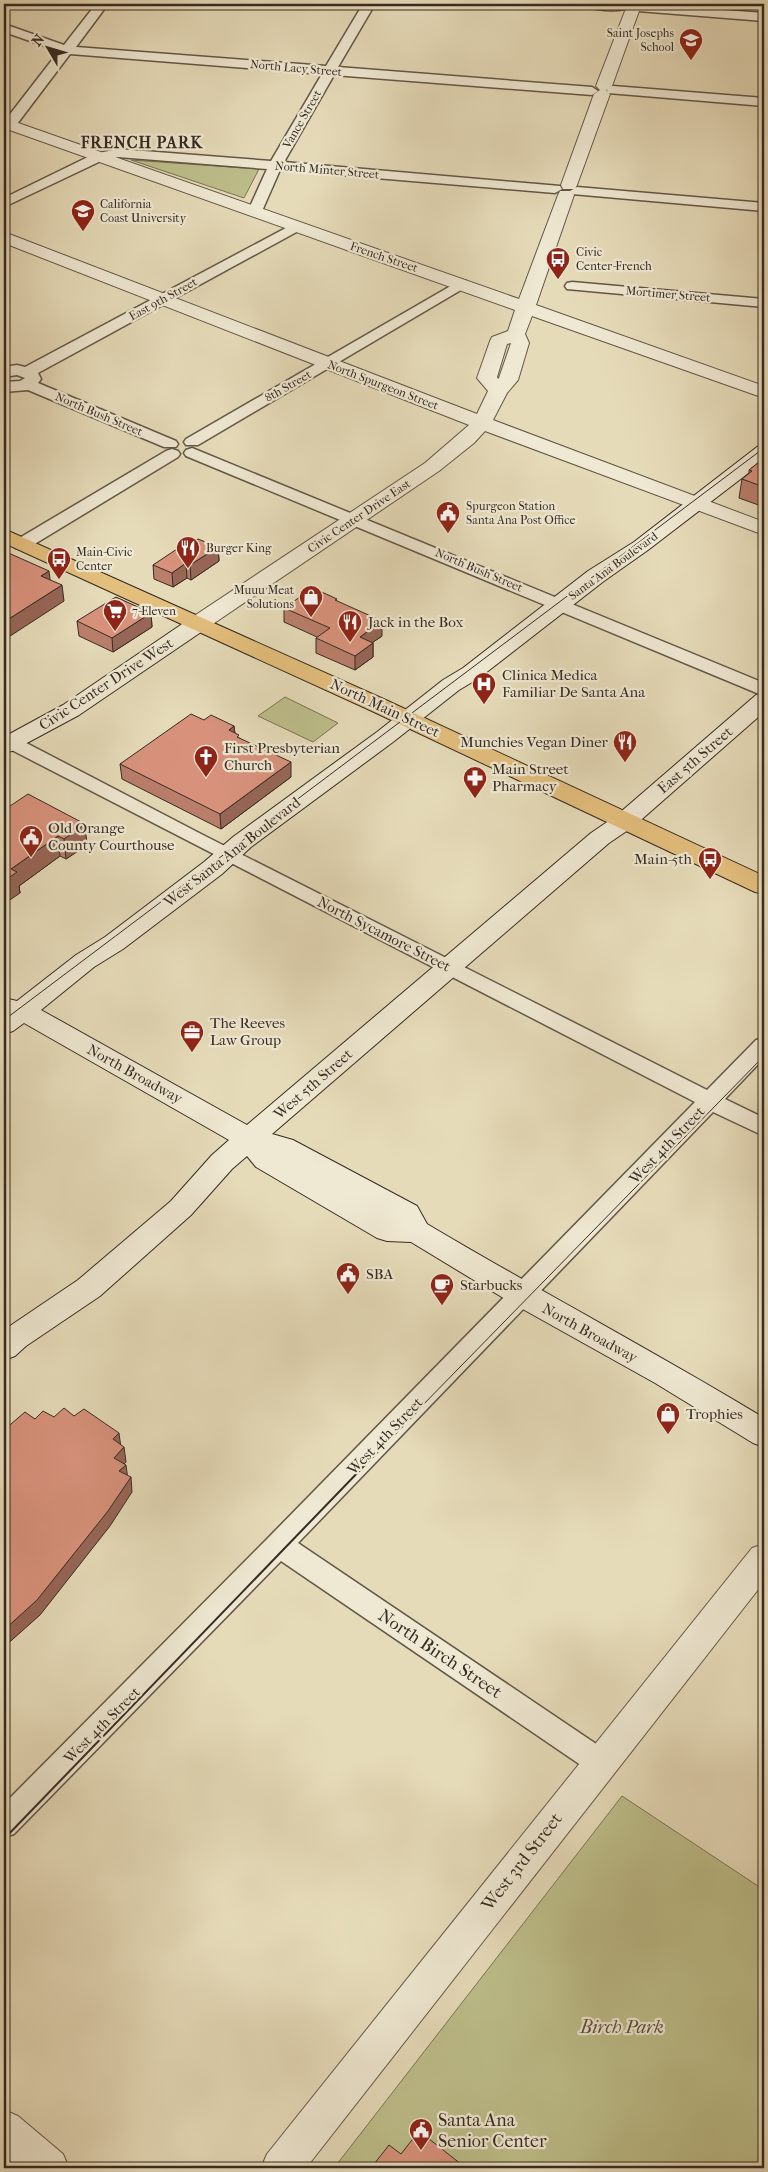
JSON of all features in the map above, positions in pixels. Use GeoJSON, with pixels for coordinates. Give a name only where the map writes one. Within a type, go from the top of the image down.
{"type":"FeatureCollection","features":[{"type":"Feature","properties":{"kind":"main road","name":"North Main Street"},"geometry":{"type":"LineString","coordinates":[[13,539],[408,719],[764,886]]}},
{"type":"Feature","properties":{"kind":"street"},"geometry":{"type":"LineString","coordinates":[[6,124],[68,50],[102,4]]}},
{"type":"Feature","properties":{"kind":"street","name":"Vance Street"},"geometry":{"type":"LineString","coordinates":[[255,211],[275,166],[369,4]]}},
{"type":"Feature","properties":{"kind":"street"},"geometry":{"type":"LineString","coordinates":[[588,4],[764,17]]}},
{"type":"Feature","properties":{"kind":"street","name":"Civic Center Drive East"},"geometry":{"type":"LineString","coordinates":[[200,623],[432,467],[467,439],[482,423],[498,391],[508,380],[520,343],[516,334],[632,7]]}},
{"type":"Feature","properties":{"kind":"street","name":"North Lacy Street"},"geometry":{"type":"LineString","coordinates":[[4,28],[68,50],[764,102]]}},
{"type":"Feature","properties":{"kind":"street","name":"French Street"},"geometry":{"type":"LineString","coordinates":[[6,124],[764,392]]}},
{"type":"Feature","properties":{"kind":"street","name":"North Minter Street"},"geometry":{"type":"LineString","coordinates":[[4,203],[99,157],[118,153],[764,207]]}},
{"type":"Feature","properties":{"kind":"street","name":"East 9th Street"},"geometry":{"type":"LineString","coordinates":[[28,378],[164,299],[297,226]]}},
{"type":"Feature","properties":{"kind":"street","name":"North Spurgeon Street"},"geometry":{"type":"LineString","coordinates":[[4,237],[482,423],[764,529]]}},
{"type":"Feature","properties":{"kind":"street","name":"8th Street"},"geometry":{"type":"LineString","coordinates":[[192,448],[328,363],[461,284]]}},
{"type":"Feature","properties":{"kind":"street","name":"Mortimer Street"},"geometry":{"type":"LineString","coordinates":[[572,286],[764,303]]}},
{"type":"Feature","properties":{"kind":"street"},"geometry":{"type":"LineString","coordinates":[[4,372],[18,370],[28,378],[13,388],[4,387]]}},
{"type":"Feature","properties":{"kind":"street","name":"North Bush Street"},"geometry":{"type":"LineString","coordinates":[[28,378],[171,449]]}},
{"type":"Feature","properties":{"kind":"street"},"geometry":{"type":"LineString","coordinates":[[13,539],[171,449],[178,441],[192,448]]}},
{"type":"Feature","properties":{"kind":"street","name":"North Bush Street"},"geometry":{"type":"LineString","coordinates":[[192,448],[355,519],[764,690]]}},
{"type":"Feature","properties":{"kind":"street","name":"Santa Ana Boulevard"},"geometry":{"type":"LineString","coordinates":[[460,679],[471,673],[607,568],[641,546],[764,450]]}},
{"type":"Feature","properties":{"kind":"street","name":"Civic Center Drive West"},"geometry":{"type":"LineString","coordinates":[[5,742],[70,710],[200,623]]}},
{"type":"Feature","properties":{"kind":"street","name":"West Santa Ana Boulevard"},"geometry":{"type":"LineString","coordinates":[[10,1014],[114,943],[228,855],[242,842],[460,679]]}},
{"type":"Feature","properties":{"kind":"street","name":"East 5th Street"},"geometry":{"type":"LineString","coordinates":[[625,821],[764,700]]}},
{"type":"Feature","properties":{"kind":"street","name":"North Sycamore Street"},"geometry":{"type":"LineString","coordinates":[[5,742],[764,1128]]}},
{"type":"Feature","properties":{"kind":"street","name":"West 5th Street"},"geometry":{"type":"LineString","coordinates":[[4,1348],[15,1338],[89,1288],[181,1208],[222,1162],[600,838],[625,821]]}},
{"type":"Feature","properties":{"kind":"street","name":"North Broadway"},"geometry":{"type":"LineString","coordinates":[[4,987],[10,1014],[249,1139],[282,1147],[407,1214],[416,1231],[521,1294],[666,1374],[764,1434]]}},
{"type":"Feature","properties":{"kind":"street","name":"West 4th Street"},"geometry":{"type":"LineString","coordinates":[[4,1824],[279,1545],[764,1045]]}},
{"type":"Feature","properties":{"kind":"street","name":"North Birch Street"},"geometry":{"type":"LineString","coordinates":[[279,1545],[601,1763]]}},
{"type":"Feature","properties":{"kind":"street","name":"West 3rd Street"},"geometry":{"type":"LineString","coordinates":[[281,2168],[764,1558]]}},
{"type":"Feature","properties":{"kind":"street"},"geometry":{"type":"LineString","coordinates":[[4,2130],[49,2168]]}},
{"type":"Feature","properties":{"kind":"green space","name":"FRENCH PARK"},"geometry":{"type":"Polygon","coordinates":[[[131,160],[259,169],[244,198],[131,160]]]}},
{"type":"Feature","properties":{"kind":"green space"},"geometry":{"type":"Polygon","coordinates":[[[285,697],[338,723],[313,742],[258,716],[285,697]]]}},
{"type":"Feature","properties":{"kind":"green space","name":"Birch Park"},"geometry":{"type":"Polygon","coordinates":[[[622,1796],[764,1890],[764,2168],[334,2168],[622,1796]]]}},
{"type":"Feature","properties":{"kind":"building"},"geometry":{"type":"Polygon","coordinates":[[[764,458],[764,487],[742,479],[752,471],[749,470],[764,458]]]}},
{"type":"Feature","properties":{"kind":"building"},"geometry":{"type":"Polygon","coordinates":[[[198,539],[218,547],[190,565],[186,563],[172,573],[153,565],[180,547],[183,549],[198,539]]]}},
{"type":"Feature","properties":{"kind":"building"},"geometry":{"type":"Polygon","coordinates":[[[4,551],[49,571],[41,576],[62,585],[4,622],[4,551]]]}},
{"type":"Feature","properties":{"kind":"building"},"geometry":{"type":"Polygon","coordinates":[[[313,588],[382,621],[360,637],[373,643],[355,656],[316,638],[330,628],[284,608],[313,588]]]}},
{"type":"Feature","properties":{"kind":"building"},"geometry":{"type":"Polygon","coordinates":[[[116,597],[151,613],[112,638],[77,621],[116,597]]]}},
{"type":"Feature","properties":{"kind":"building","name":"First Presbyterian Church"},"geometry":{"type":"Polygon","coordinates":[[[191,714],[204,720],[211,715],[234,726],[229,730],[239,735],[237,737],[291,762],[220,814],[120,764],[191,714]]]}},
{"type":"Feature","properties":{"kind":"building"},"geometry":{"type":"Polygon","coordinates":[[[28,794],[85,824],[64,839],[58,836],[11,869],[17,872],[4,881],[4,810],[28,794]]]}},
{"type":"Feature","properties":{"kind":"building"},"geometry":{"type":"Polygon","coordinates":[[[64,1408],[74,1416],[84,1409],[119,1433],[113,1439],[124,1447],[114,1458],[126,1465],[119,1471],[131,1477],[108,1511],[37,1600],[4,1630],[4,1430],[25,1412],[35,1419],[43,1411],[54,1417],[64,1408]]]}},
{"type":"Feature","properties":{"kind":"building"},"geometry":{"type":"Polygon","coordinates":[[[419,2131],[466,2168],[371,2168],[389,2145],[401,2154],[419,2131]]]}},
{"type":"Feature","properties":{"kind":"tram line"},"geometry":{"type":"LineString","coordinates":[[4,1020],[764,448]]}},
{"type":"Feature","properties":{"kind":"tram line"},"geometry":{"type":"LineString","coordinates":[[417,1411],[764,1056]]}},
{"type":"Feature","properties":{"kind":"tram line"},"geometry":{"type":"LineString","coordinates":[[4,1839],[419,1409]]}},
{"type":"Feature","properties":{"kind":"place","name":"Saint Josephs School"},"geometry":{"type":"Point","coordinates":[691,61]}},
{"type":"Feature","properties":{"kind":"place","name":"California Coast University"},"geometry":{"type":"Point","coordinates":[83,232]}},
{"type":"Feature","properties":{"kind":"place","name":"Civic Center-French"},"geometry":{"type":"Point","coordinates":[558,280]}},
{"type":"Feature","properties":{"kind":"place","name":"Spurgeon Station Santa Ana Post Office"},"geometry":{"type":"Point","coordinates":[448,534]}},
{"type":"Feature","properties":{"kind":"place","name":"Burger King"},"geometry":{"type":"Point","coordinates":[188,569]}},
{"type":"Feature","properties":{"kind":"place","name":"Main-Civic Center"},"geometry":{"type":"Point","coordinates":[59,580]}},
{"type":"Feature","properties":{"kind":"place","name":"Muuu Meat Solutions"},"geometry":{"type":"Point","coordinates":[311,618]}},
{"type":"Feature","properties":{"kind":"place","name":"7-Eleven"},"geometry":{"type":"Point","coordinates":[115,632]}},
{"type":"Feature","properties":{"kind":"place","name":"Jack in the Box"},"geometry":{"type":"Point","coordinates":[350,643]}},
{"type":"Feature","properties":{"kind":"place","name":"Clinica Medica Familiar De Santa Ana"},"geometry":{"type":"Point","coordinates":[484,705]}},
{"type":"Feature","properties":{"kind":"place","name":"Munchies Vegan Diner"},"geometry":{"type":"Point","coordinates":[625,763]}},
{"type":"Feature","properties":{"kind":"place","name":"First Presbyterian Church"},"geometry":{"type":"Point","coordinates":[206,778]}},
{"type":"Feature","properties":{"kind":"place","name":"Main Street Pharmacy"},"geometry":{"type":"Point","coordinates":[475,799]}},
{"type":"Feature","properties":{"kind":"place","name":"Old Orange County Courthouse"},"geometry":{"type":"Point","coordinates":[31,858]}},
{"type":"Feature","properties":{"kind":"place","name":"Main-5th"},"geometry":{"type":"Point","coordinates":[710,880]}},
{"type":"Feature","properties":{"kind":"place","name":"The Reeves Law Group"},"geometry":{"type":"Point","coordinates":[192,1053]}},
{"type":"Feature","properties":{"kind":"place","name":"SBA"},"geometry":{"type":"Point","coordinates":[348,1295]}},
{"type":"Feature","properties":{"kind":"place","name":"Starbucks"},"geometry":{"type":"Point","coordinates":[442,1306]}},
{"type":"Feature","properties":{"kind":"place","name":"Trophies"},"geometry":{"type":"Point","coordinates":[668,1435]}},
{"type":"Feature","properties":{"kind":"place","name":"Santa Ana Senior Center"},"geometry":{"type":"Point","coordinates":[421,2151]}},
{"type":"Feature","properties":{"kind":"district","name":"FRENCH PARK"},"geometry":{"type":"Point","coordinates":[142,142]}}]}
